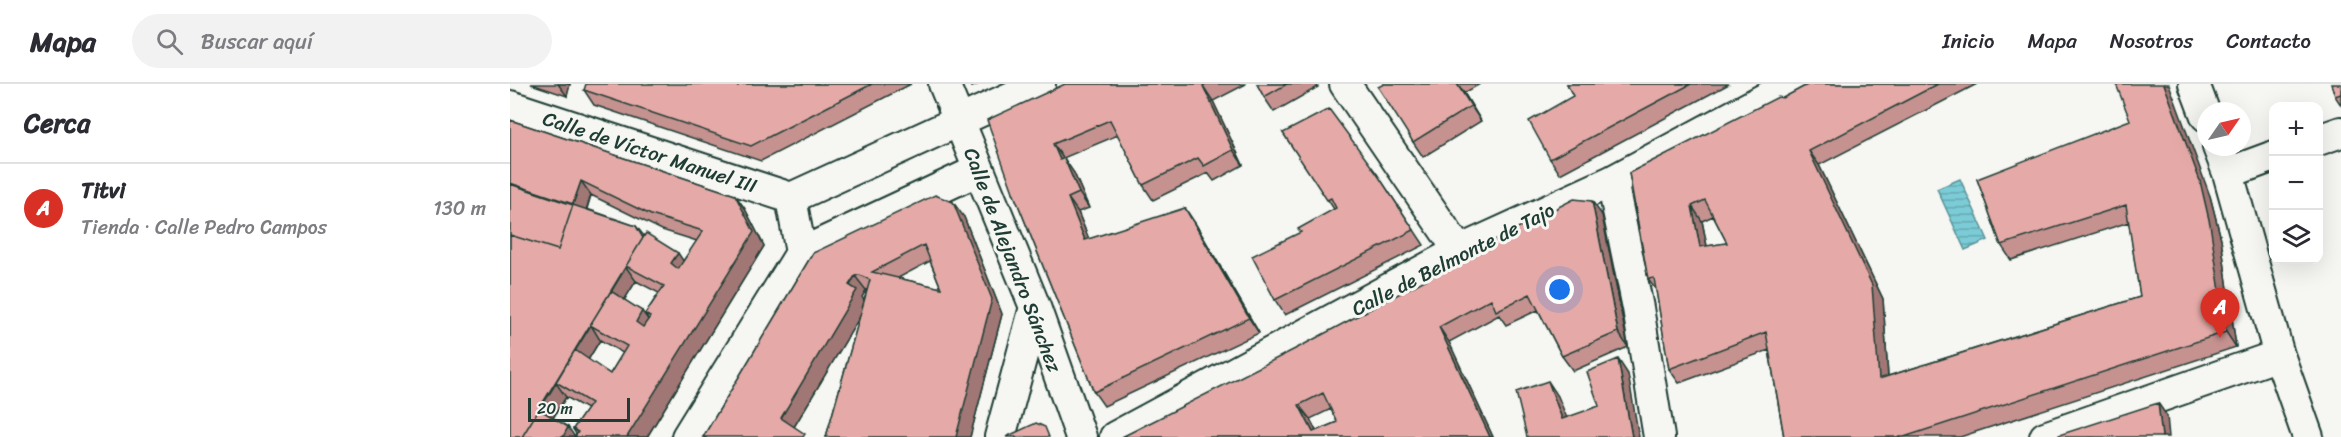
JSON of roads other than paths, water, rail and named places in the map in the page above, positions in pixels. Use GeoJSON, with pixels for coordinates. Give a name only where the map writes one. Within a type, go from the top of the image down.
{"type":"FeatureCollection","features":[{"type":"Feature","properties":{"kind":"street","name":"Calle de Alejandro Sánchez"},"geometry":{"type":"LineString","coordinates":[[944,84],[1035,307],[1081,437]]}},
{"type":"Feature","properties":{"kind":"street"},"geometry":{"type":"LineString","coordinates":[[801,253],[791,198],[1040,84]]}},
{"type":"Feature","properties":{"kind":"street"},"geometry":{"type":"LineString","coordinates":[[1345,84],[1459,251]]}},
{"type":"Feature","properties":{"kind":"street","name":"Calle de Belmonte de Tajo"},"geometry":{"type":"LineString","coordinates":[[1115,437],[1459,251],[1612,181],[1792,84]]}},
{"type":"Feature","properties":{"kind":"street"},"geometry":{"type":"LineString","coordinates":[[2194,84],[2201,102]]}},
{"type":"Feature","properties":{"kind":"street","name":"Calle de Víctor Manuel III"},"geometry":{"type":"LineString","coordinates":[[510,106],[791,198]]}},
{"type":"Feature","properties":{"kind":"street"},"geometry":{"type":"LineString","coordinates":[[2323,139],[2341,132]]}},
{"type":"Feature","properties":{"kind":"street"},"geometry":{"type":"LineString","coordinates":[[2269,156],[2223,160],[2279,355],[2308,437]]}},
{"type":"Feature","properties":{"kind":"street"},"geometry":{"type":"LineString","coordinates":[[687,437],[801,253],[979,170]]}},
{"type":"Feature","properties":{"kind":"street"},"geometry":{"type":"LineString","coordinates":[[1612,181],[1638,308],[1659,437]]}},
{"type":"Feature","properties":{"kind":"street"},"geometry":{"type":"LineString","coordinates":[[1000,437],[1035,307]]}},
{"type":"Feature","properties":{"kind":"street"},"geometry":{"type":"LineString","coordinates":[[2045,437],[2279,355]]}},
{"type":"Feature","properties":{"kind":"water"},"geometry":{"type":"Polygon","coordinates":[[[1960,179],[1988,240],[1965,250],[1937,189],[1960,179]]]}},
{"type":"Feature","properties":{"kind":"place","name":"Titvi"},"geometry":{"type":"Point","coordinates":[2220,338]}}]}
